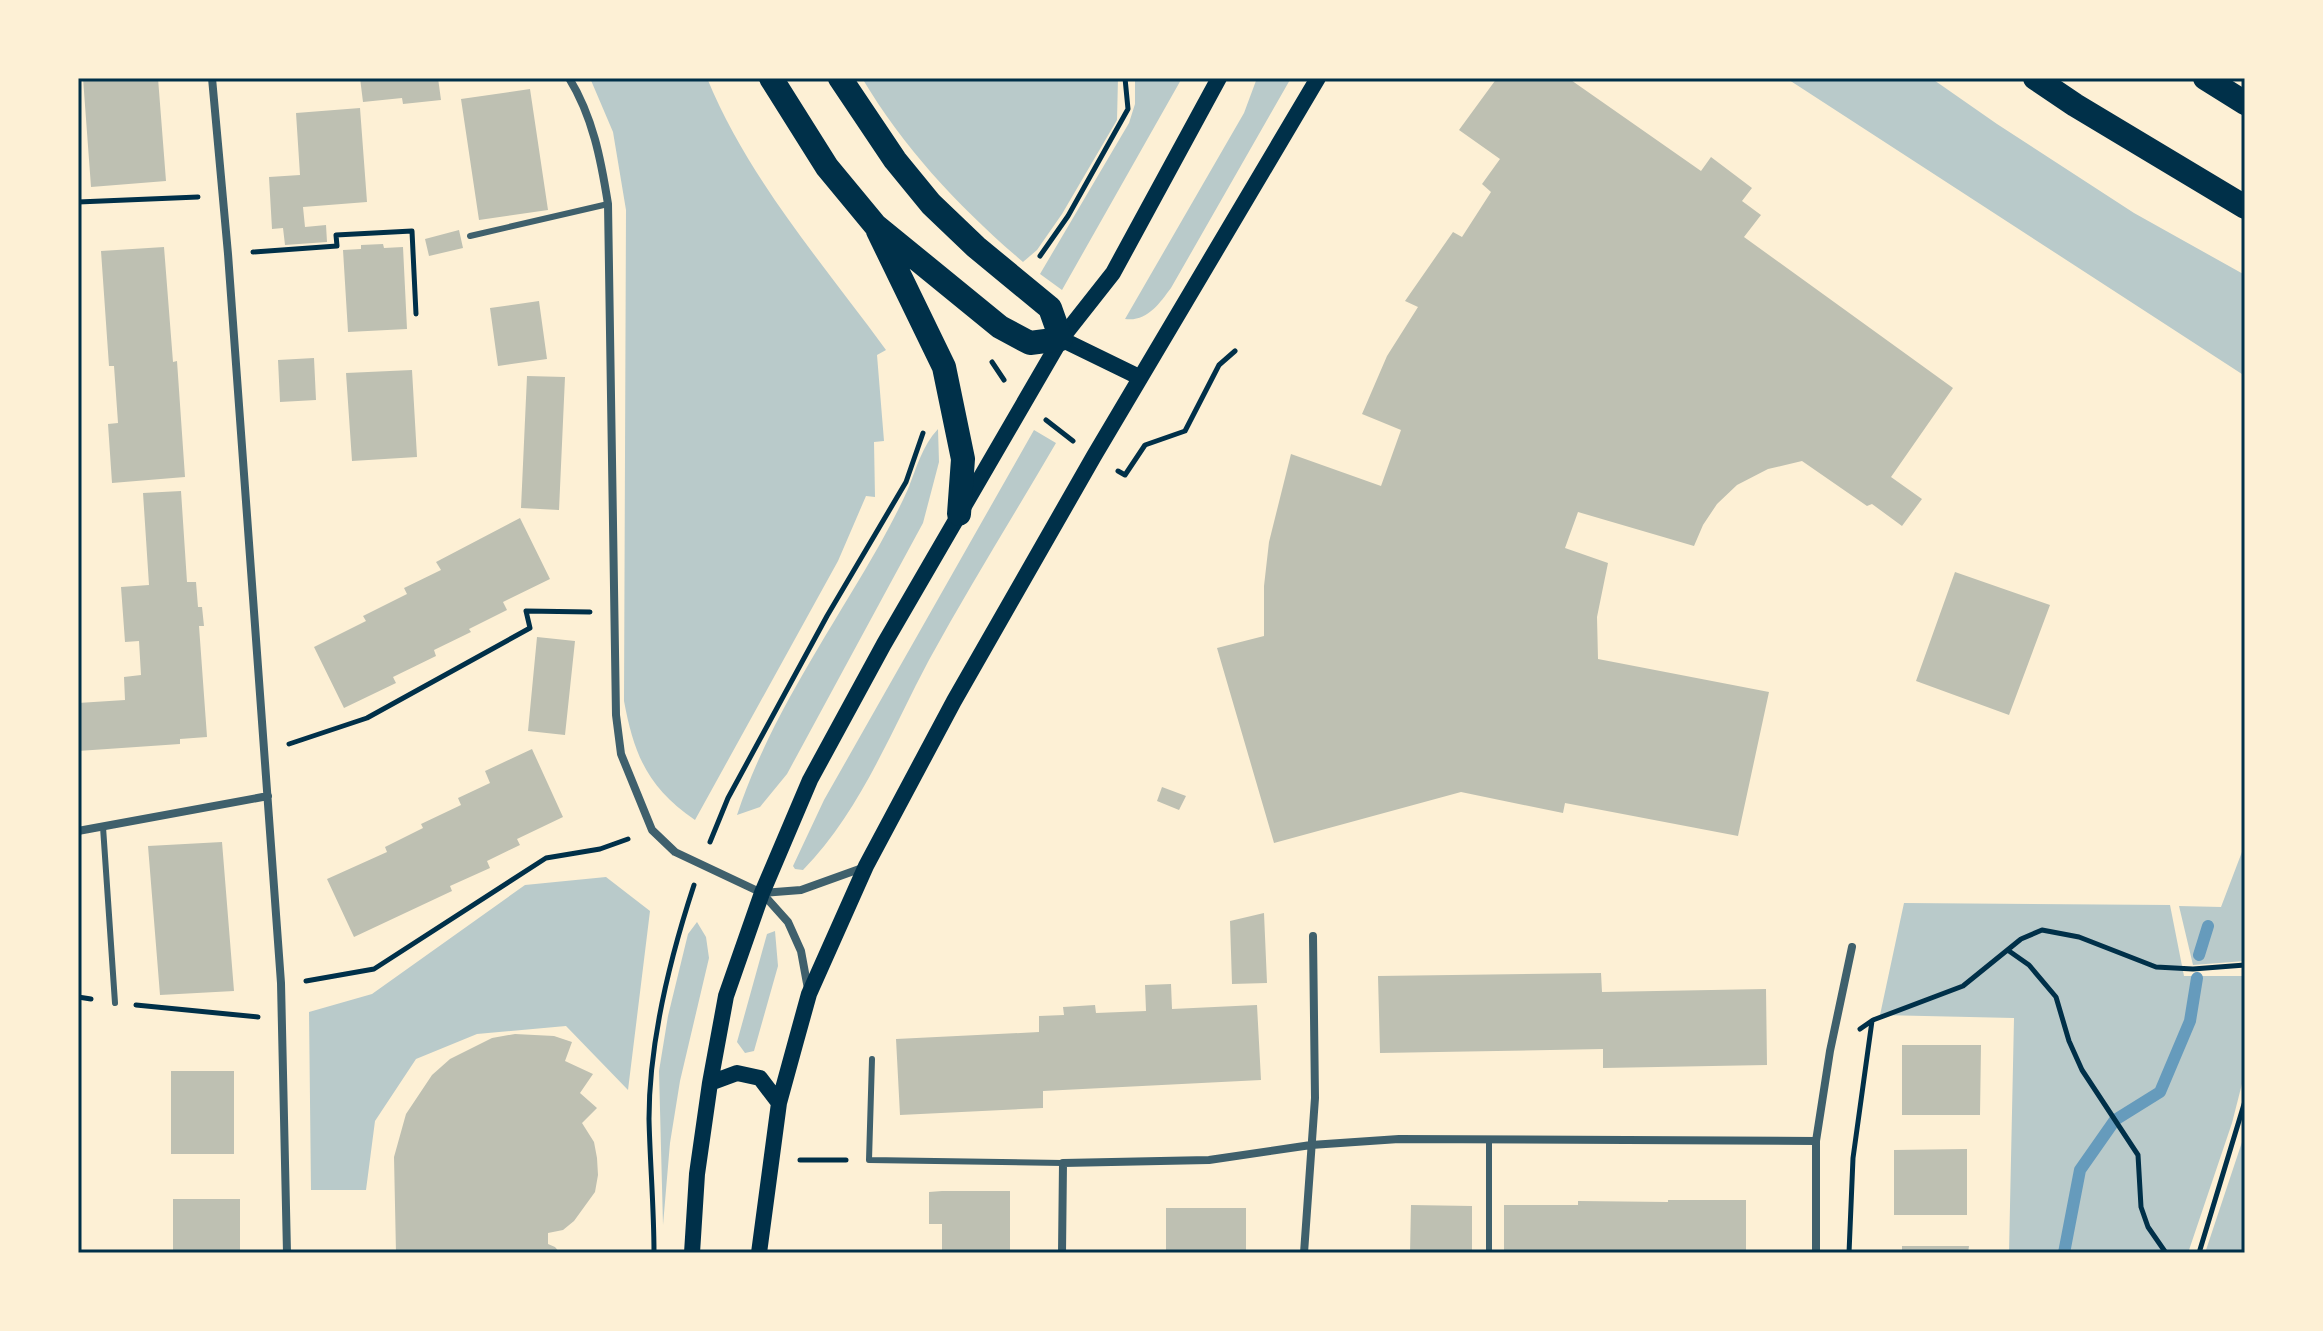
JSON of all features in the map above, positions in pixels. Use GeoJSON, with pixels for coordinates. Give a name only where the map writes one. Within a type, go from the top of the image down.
{"type":"FeatureCollection","features":[{"type":"Feature","properties":{"kind":"highway"},"geometry":{"type":"LineString","coordinates":[[771,78],[827,167],[875,225],[1000,327],[1030,343],[1061,339],[1050,308],[976,247],[931,204],[895,160],[840,78]]}},
{"type":"Feature","properties":{"kind":"highway"},"geometry":{"type":"LineString","coordinates":[[2035,78],[2245,207]]}},
{"type":"Feature","properties":{"kind":"highway"},"geometry":{"type":"LineString","coordinates":[[2205,78],[2245,103]]}},
{"type":"Feature","properties":{"kind":"highway"},"geometry":{"type":"LineString","coordinates":[[875,225],[944,367],[952,394],[963,459],[959,514]]}},
{"type":"Feature","properties":{"kind":"main road"},"geometry":{"type":"LineString","coordinates":[[692,1253],[697,1174],[726,996],[762,893],[810,780],[884,644],[1061,339],[1113,273],[1219,78]]}},
{"type":"Feature","properties":{"kind":"main road"},"geometry":{"type":"LineString","coordinates":[[759,1253],[779,1103],[809,994],[866,866],[954,701],[1139,377],[1318,78]]}},
{"type":"Feature","properties":{"kind":"main road"},"geometry":{"type":"LineString","coordinates":[[1061,339],[1139,377]]}},
{"type":"Feature","properties":{"kind":"main road"},"geometry":{"type":"LineString","coordinates":[[710,1083],[737,1073],[760,1078],[779,1103]]}},
{"type":"Feature","properties":{"kind":"street"},"geometry":{"type":"LineString","coordinates":[[212,78],[268,796],[282,1019],[287,1253]]}},
{"type":"Feature","properties":{"kind":"street"},"geometry":{"type":"LineString","coordinates":[[569,78],[579,95],[600,151],[608,204],[616,700],[621,754],[652,830],[675,852],[762,893],[788,922],[801,951],[809,994]]}},
{"type":"Feature","properties":{"kind":"street"},"geometry":{"type":"LineString","coordinates":[[78,831],[268,796]]}},
{"type":"Feature","properties":{"kind":"street"},"geometry":{"type":"LineString","coordinates":[[762,893],[801,890],[866,866]]}},
{"type":"Feature","properties":{"kind":"street"},"geometry":{"type":"LineString","coordinates":[[1304,1253],[1315,1098],[1313,936]]}},
{"type":"Feature","properties":{"kind":"street"},"geometry":{"type":"LineString","coordinates":[[1816,1253],[1816,1141],[1830,1051],[1852,947]]}},
{"type":"Feature","properties":{"kind":"street"},"geometry":{"type":"LineString","coordinates":[[1062,1253],[1063,1163],[1209,1160],[1311,1145],[1399,1139],[1816,1141]]}},
{"type":"Feature","properties":{"kind":"lane"},"geometry":{"type":"LineString","coordinates":[[470,236],[608,204]]}},
{"type":"Feature","properties":{"kind":"lane"},"geometry":{"type":"LineString","coordinates":[[103,827],[115,1003]]}},
{"type":"Feature","properties":{"kind":"lane"},"geometry":{"type":"LineString","coordinates":[[872,1059],[869,1160],[1063,1163]]}},
{"type":"Feature","properties":{"kind":"lane"},"geometry":{"type":"LineString","coordinates":[[1489,1140],[1489,1253]]}},
{"type":"Feature","properties":{"kind":"path"},"geometry":{"type":"LineString","coordinates":[[1024,284],[1118,130],[1128,109],[1125,78]]}},
{"type":"Feature","properties":{"kind":"path"},"geometry":{"type":"LineString","coordinates":[[78,202],[223,196]]}},
{"type":"Feature","properties":{"kind":"path"},"geometry":{"type":"LineString","coordinates":[[228,254],[337,246],[336,235],[412,231],[416,314]]}},
{"type":"Feature","properties":{"kind":"path"},"geometry":{"type":"LineString","coordinates":[[654,1253],[649,1116],[659,1014],[679,931],[701,866],[728,798],[827,616],[906,482],[923,432],[952,394]]}},
{"type":"Feature","properties":{"kind":"path"},"geometry":{"type":"LineString","coordinates":[[294,744],[367,718],[530,628],[526,611],[586,612]]}},
{"type":"Feature","properties":{"kind":"path"},"geometry":{"type":"LineString","coordinates":[[320,979],[374,969],[546,858],[600,849]]}},
{"type":"Feature","properties":{"kind":"path"},"geometry":{"type":"LineString","coordinates":[[1830,1051],[1873,1020],[1963,986],[2021,939],[2042,930],[2079,937],[2156,967],[2193,969],[2245,965]]}},
{"type":"Feature","properties":{"kind":"path"},"geometry":{"type":"LineString","coordinates":[[2009,951],[2029,965],[2056,997],[2069,1041],[2082,1070],[2138,1155],[2141,1207],[2148,1227],[2166,1253]]}},
{"type":"Feature","properties":{"kind":"path"},"geometry":{"type":"LineString","coordinates":[[78,997],[282,1019]]}},
{"type":"Feature","properties":{"kind":"path"},"geometry":{"type":"LineString","coordinates":[[1849,1253],[1853,1158],[1873,1020]]}},
{"type":"Feature","properties":{"kind":"path"},"geometry":{"type":"LineString","coordinates":[[2199,1253],[2245,1101]]}},
{"type":"Feature","properties":{"kind":"path"},"geometry":{"type":"LineString","coordinates":[[771,1160],[869,1160]]}},
{"type":"Feature","properties":{"kind":"shaded area"},"geometry":{"type":"Polygon","coordinates":[[[590,78],[707,78],[724,115],[765,186],[886,350],[877,355],[884,441],[874,442],[875,497],[866,496],[838,561],[695,820],[665,796],[646,769],[638,754],[624,701],[626,210],[613,132],[590,78]]]}},
{"type":"Feature","properties":{"kind":"shaded area"},"geometry":{"type":"Polygon","coordinates":[[[862,78],[1118,78],[1117,120],[1062,214],[1037,250],[1023,262],[977,221],[935,177],[896,130],[862,78]]]}},
{"type":"Feature","properties":{"kind":"shaded area"},"geometry":{"type":"Polygon","coordinates":[[[1135,78],[1182,78],[1062,290],[1040,274],[1129,123],[1135,104],[1135,78]]]}},
{"type":"Feature","properties":{"kind":"shaded area"},"geometry":{"type":"Polygon","coordinates":[[[1257,78],[1291,78],[1171,288],[1146,315],[1125,319],[1244,113],[1257,78]]]}},
{"type":"Feature","properties":{"kind":"shaded area"},"geometry":{"type":"Polygon","coordinates":[[[1786,78],[1931,78],[2134,213],[2245,275],[2245,376],[1786,78]]]}},
{"type":"Feature","properties":{"kind":"shaded area"},"geometry":{"type":"Polygon","coordinates":[[[938,429],[939,462],[923,523],[787,774],[760,807],[737,815],[750,779],[783,710],[880,544],[924,450],[938,429]]]}},
{"type":"Feature","properties":{"kind":"shaded area"},"geometry":{"type":"Polygon","coordinates":[[[1034,430],[1056,443],[944,633],[858,797],[803,870],[795,869],[793,866],[824,800],[1034,430]]]}},
{"type":"Feature","properties":{"kind":"shaded area"},"geometry":{"type":"Polygon","coordinates":[[[2245,844],[2245,961],[2193,965],[2179,906],[2221,907],[2245,844]]]}},
{"type":"Feature","properties":{"kind":"shaded area"},"geometry":{"type":"Polygon","coordinates":[[[606,877],[650,911],[628,1090],[566,1026],[477,1034],[416,1059],[375,1121],[366,1190],[311,1190],[309,1012],[372,994],[525,885],[606,877]]]}},
{"type":"Feature","properties":{"kind":"shaded area"},"geometry":{"type":"Polygon","coordinates":[[[1904,903],[2170,905],[2184,976],[2245,976],[2245,1072],[2232,1123],[2188,1253],[2009,1253],[2014,1018],[1880,1015],[1904,903]]]}},
{"type":"Feature","properties":{"kind":"shaded area"},"geometry":{"type":"Polygon","coordinates":[[[697,922],[706,937],[709,958],[680,1081],[670,1143],[663,1225],[659,1071],[668,1016],[688,934],[697,922]]]}},
{"type":"Feature","properties":{"kind":"shaded area"},"geometry":{"type":"Polygon","coordinates":[[[775,931],[778,966],[754,1051],[745,1053],[737,1042],[767,934],[775,931]]]}},
{"type":"Feature","properties":{"kind":"shaded area"},"geometry":{"type":"Polygon","coordinates":[[[2245,1133],[2245,1253],[2205,1253],[2245,1133]]]}},
{"type":"Feature","properties":{"kind":"building"},"geometry":{"type":"Polygon","coordinates":[[[83,78],[158,78],[166,181],[91,187],[83,78]]]}},
{"type":"Feature","properties":{"kind":"building"},"geometry":{"type":"Polygon","coordinates":[[[360,78],[438,78],[441,100],[403,104],[402,98],[363,102],[360,78]]]}},
{"type":"Feature","properties":{"kind":"building"},"geometry":{"type":"Polygon","coordinates":[[[1497,78],[1568,78],[1701,171],[1711,157],[1752,188],[1742,201],[1761,215],[1744,237],[1953,388],[1891,477],[1922,499],[1902,526],[1802,461],[1768,469],[1737,485],[1717,504],[1694,546],[1578,512],[1565,548],[1608,563],[1597,617],[1598,659],[1769,692],[1738,836],[1565,803],[1563,813],[1461,792],[1274,843],[1217,648],[1264,636],[1264,586],[1269,542],[1291,454],[1381,486],[1401,430],[1362,414],[1387,356],[1418,307],[1405,301],[1453,232],[1462,237],[1491,192],[1482,184],[1500,159],[1459,130],[1497,78]]]}},
{"type":"Feature","properties":{"kind":"building"},"geometry":{"type":"Polygon","coordinates":[[[530,89],[548,210],[479,220],[461,99],[530,89]]]}},
{"type":"Feature","properties":{"kind":"building"},"geometry":{"type":"Polygon","coordinates":[[[360,108],[367,202],[303,207],[305,227],[326,225],[327,242],[285,245],[283,228],[272,229],[269,177],[300,175],[296,113],[360,108]]]}},
{"type":"Feature","properties":{"kind":"building"},"geometry":{"type":"Polygon","coordinates":[[[459,230],[463,248],[429,256],[425,239],[459,230]]]}},
{"type":"Feature","properties":{"kind":"building"},"geometry":{"type":"Polygon","coordinates":[[[383,244],[384,248],[403,247],[407,329],[348,332],[343,250],[383,244]]]}},
{"type":"Feature","properties":{"kind":"building"},"geometry":{"type":"Polygon","coordinates":[[[164,247],[173,362],[177,361],[185,477],[112,483],[108,424],[118,423],[114,366],[109,366],[101,251],[164,247]]]}},
{"type":"Feature","properties":{"kind":"building"},"geometry":{"type":"Polygon","coordinates":[[[539,301],[547,359],[498,366],[490,308],[539,301]]]}},
{"type":"Feature","properties":{"kind":"building"},"geometry":{"type":"Polygon","coordinates":[[[314,358],[316,400],[280,402],[278,360],[314,358]]]}},
{"type":"Feature","properties":{"kind":"building"},"geometry":{"type":"Polygon","coordinates":[[[412,370],[417,457],[352,461],[346,373],[412,370]]]}},
{"type":"Feature","properties":{"kind":"building"},"geometry":{"type":"Polygon","coordinates":[[[527,376],[565,377],[559,510],[521,508],[527,376]]]}},
{"type":"Feature","properties":{"kind":"building"},"geometry":{"type":"Polygon","coordinates":[[[181,491],[187,582],[196,582],[198,607],[202,607],[204,626],[199,626],[207,737],[180,739],[180,744],[78,751],[78,703],[125,700],[124,677],[141,675],[139,641],[125,642],[121,587],[149,585],[143,493],[181,491]]]}},
{"type":"Feature","properties":{"kind":"building"},"geometry":{"type":"Polygon","coordinates":[[[520,518],[550,579],[503,602],[507,610],[434,650],[436,656],[393,677],[396,683],[344,708],[314,647],[366,621],[363,616],[407,594],[404,588],[441,570],[436,562],[520,518]]]}},
{"type":"Feature","properties":{"kind":"building"},"geometry":{"type":"Polygon","coordinates":[[[1955,572],[2050,605],[2009,715],[1916,681],[1955,572]]]}},
{"type":"Feature","properties":{"kind":"building"},"geometry":{"type":"Polygon","coordinates":[[[537,637],[575,641],[565,735],[528,731],[537,637]]]}},
{"type":"Feature","properties":{"kind":"building"},"geometry":{"type":"Polygon","coordinates":[[[532,749],[563,817],[517,839],[520,845],[487,861],[490,868],[450,886],[452,891],[354,937],[327,879],[387,852],[385,847],[423,828],[421,824],[461,805],[458,798],[490,783],[485,771],[532,749]]]}},
{"type":"Feature","properties":{"kind":"building"},"geometry":{"type":"Polygon","coordinates":[[[1162,787],[1186,796],[1179,810],[1157,801],[1162,787]]]}},
{"type":"Feature","properties":{"kind":"building"},"geometry":{"type":"Polygon","coordinates":[[[222,842],[234,991],[160,995],[148,846],[222,842]]]}},
{"type":"Feature","properties":{"kind":"building"},"geometry":{"type":"Polygon","coordinates":[[[1264,913],[1267,983],[1232,984],[1230,921],[1264,913]]]}},
{"type":"Feature","properties":{"kind":"building"},"geometry":{"type":"Polygon","coordinates":[[[1601,973],[1602,992],[1766,989],[1767,1065],[1603,1068],[1603,1049],[1380,1053],[1378,976],[1601,973]]]}},
{"type":"Feature","properties":{"kind":"building"},"geometry":{"type":"Polygon","coordinates":[[[1171,984],[1172,1009],[1257,1005],[1261,1080],[1043,1091],[1043,1108],[900,1115],[896,1039],[1039,1032],[1039,1016],[1064,1015],[1063,1007],[1095,1005],[1096,1013],[1146,1011],[1145,985],[1171,984]]]}},
{"type":"Feature","properties":{"kind":"building"},"geometry":{"type":"Polygon","coordinates":[[[515,1034],[554,1036],[572,1042],[565,1061],[593,1074],[580,1093],[597,1108],[582,1123],[594,1142],[598,1175],[595,1192],[574,1221],[563,1230],[548,1233],[548,1244],[560,1253],[396,1253],[394,1157],[406,1114],[432,1075],[450,1059],[492,1038],[515,1034]]]}},
{"type":"Feature","properties":{"kind":"building"},"geometry":{"type":"Polygon","coordinates":[[[1902,1045],[1981,1045],[1980,1115],[1902,1115],[1902,1045]]]}},
{"type":"Feature","properties":{"kind":"building"},"geometry":{"type":"Polygon","coordinates":[[[171,1071],[234,1071],[234,1154],[171,1154],[171,1071]]]}},
{"type":"Feature","properties":{"kind":"building"},"geometry":{"type":"Polygon","coordinates":[[[1967,1149],[1967,1215],[1894,1215],[1894,1150],[1967,1149]]]}},
{"type":"Feature","properties":{"kind":"building"},"geometry":{"type":"Polygon","coordinates":[[[1010,1191],[1010,1253],[942,1253],[942,1224],[929,1224],[929,1192],[1010,1191]]]}},
{"type":"Feature","properties":{"kind":"building"},"geometry":{"type":"Polygon","coordinates":[[[173,1199],[240,1199],[240,1253],[173,1253],[173,1199]]]}},
{"type":"Feature","properties":{"kind":"building"},"geometry":{"type":"Polygon","coordinates":[[[1746,1200],[1746,1253],[1504,1253],[1504,1205],[1746,1200]]]}},
{"type":"Feature","properties":{"kind":"building"},"geometry":{"type":"Polygon","coordinates":[[[1411,1205],[1472,1206],[1472,1253],[1410,1253],[1411,1205]]]}},
{"type":"Feature","properties":{"kind":"building"},"geometry":{"type":"Polygon","coordinates":[[[1166,1208],[1246,1208],[1246,1253],[1166,1253],[1166,1208]]]}},
{"type":"Feature","properties":{"kind":"building"},"geometry":{"type":"Polygon","coordinates":[[[1902,1246],[1969,1246],[1968,1253],[1902,1253],[1902,1246]]]}},
{"type":"Feature","properties":{"kind":"waterway"},"geometry":{"type":"LineString","coordinates":[[2199,955],[2208,926]]}},
{"type":"Feature","properties":{"kind":"waterway"},"geometry":{"type":"LineString","coordinates":[[2064,1253],[2080,1170],[2115,1120],[2160,1092],[2190,1021],[2197,978]]}}]}
